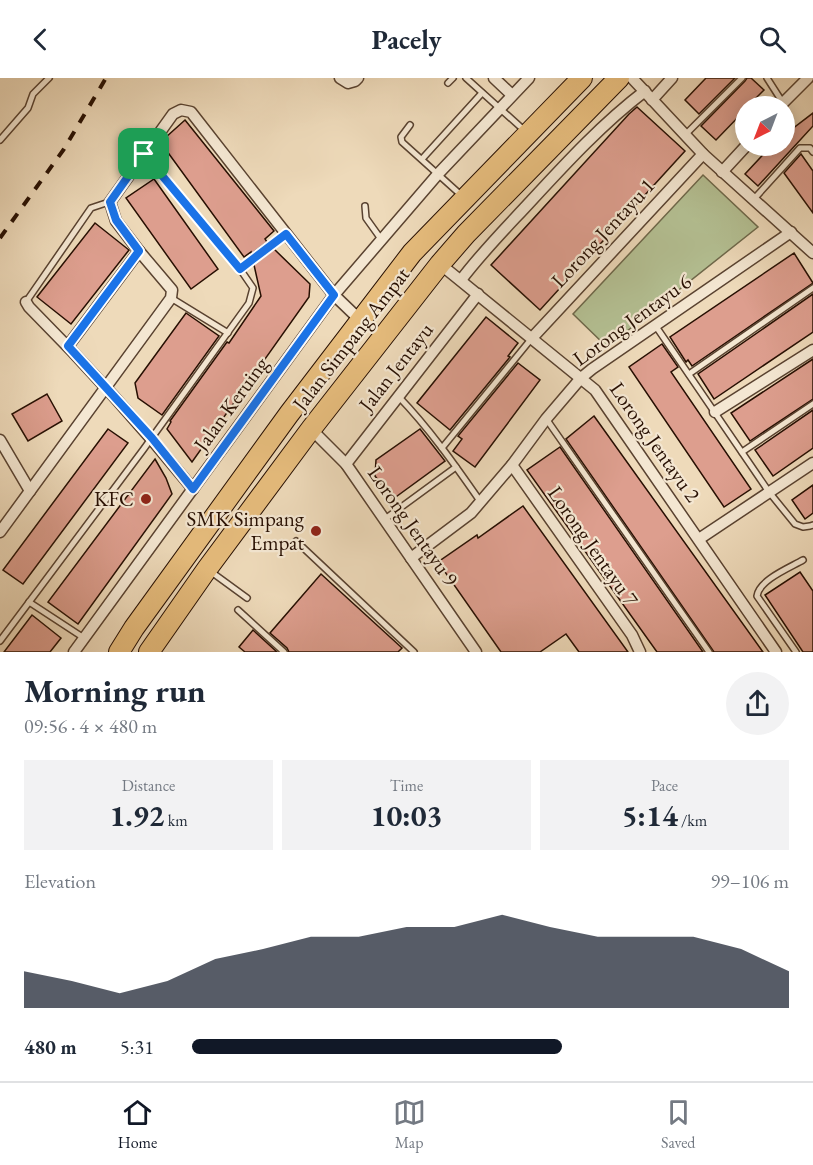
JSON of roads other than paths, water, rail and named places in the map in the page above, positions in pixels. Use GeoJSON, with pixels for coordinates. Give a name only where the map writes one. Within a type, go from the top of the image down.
{"type":"FeatureCollection","features":[{"type":"Feature","properties":{"kind":"highway","name":"Jalan Simpang Ampat"},"geometry":{"type":"LineString","coordinates":[[119,652],[289,414],[412,253],[582,78]]}},
{"type":"Feature","properties":{"kind":"highway","name":"Jalan Simpang Ampat"},"geometry":{"type":"LineString","coordinates":[[149,652],[207,569],[311,429],[440,264],[466,234],[619,78]]}},
{"type":"Feature","properties":{"kind":"street"},"geometry":{"type":"LineString","coordinates":[[494,78],[512,95]]}},
{"type":"Feature","properties":{"kind":"street","name":"Jalan Keruing"},"geometry":{"type":"LineString","coordinates":[[74,652],[334,295],[438,174],[529,78]]}},
{"type":"Feature","properties":{"kind":"street"},"geometry":{"type":"LineString","coordinates":[[632,78],[703,154],[813,253]]}},
{"type":"Feature","properties":{"kind":"street"},"geometry":{"type":"LineString","coordinates":[[461,280],[477,259],[552,178],[622,109],[648,95],[672,78]]}},
{"type":"Feature","properties":{"kind":"street"},"geometry":{"type":"LineString","coordinates":[[791,96],[808,78]]}},
{"type":"Feature","properties":{"kind":"street"},"geometry":{"type":"LineString","coordinates":[[0,532],[171,298],[172,290],[116,220],[110,202],[173,114],[181,110],[191,112],[334,295],[360,320]]}},
{"type":"Feature","properties":{"kind":"street","name":"Lorong Jentayu 1"},"geometry":{"type":"LineString","coordinates":[[532,338],[703,154]]}},
{"type":"Feature","properties":{"kind":"street"},"geometry":{"type":"LineString","coordinates":[[722,172],[737,156]]}},
{"type":"Feature","properties":{"kind":"street","name":"Lorong Jentayu 6"},"geometry":{"type":"LineString","coordinates":[[411,558],[471,513],[581,378],[790,232]]}},
{"type":"Feature","properties":{"kind":"street"},"geometry":{"type":"LineString","coordinates":[[68,346],[139,251]]}},
{"type":"Feature","properties":{"kind":"street","name":"Lorong Jentayu 2"},"geometry":{"type":"LineString","coordinates":[[440,264],[595,390],[776,652]]}},
{"type":"Feature","properties":{"kind":"street","name":"Jalan Jentayu"},"geometry":{"type":"LineString","coordinates":[[346,464],[478,294]]}},
{"type":"Feature","properties":{"kind":"street"},"geometry":{"type":"LineString","coordinates":[[26,302],[106,386],[193,489]]}},
{"type":"Feature","properties":{"kind":"street"},"geometry":{"type":"LineString","coordinates":[[715,412],[813,350]]}},
{"type":"Feature","properties":{"kind":"street","name":"Lorong Jentayu 9"},"geometry":{"type":"LineString","coordinates":[[311,429],[346,464],[476,652]]}},
{"type":"Feature","properties":{"kind":"street"},"geometry":{"type":"LineString","coordinates":[[0,440],[30,491]]}},
{"type":"Feature","properties":{"kind":"street"},"geometry":{"type":"LineString","coordinates":[[699,539],[813,463]]}},
{"type":"Feature","properties":{"kind":"street","name":"Lorong Jentayu 7"},"geometry":{"type":"LineString","coordinates":[[512,465],[632,635],[640,652]]}},
{"type":"Feature","properties":{"kind":"lane"},"geometry":{"type":"LineString","coordinates":[[0,140],[28,108],[33,94],[49,78]]}},
{"type":"Feature","properties":{"kind":"lane"},"geometry":{"type":"LineString","coordinates":[[448,83],[453,78]]}},
{"type":"Feature","properties":{"kind":"lane"},"geometry":{"type":"LineString","coordinates":[[466,78],[527,133]]}},
{"type":"Feature","properties":{"kind":"lane"},"geometry":{"type":"LineString","coordinates":[[686,135],[742,78]]}},
{"type":"Feature","properties":{"kind":"lane"},"geometry":{"type":"LineString","coordinates":[[767,78],[777,96]]}},
{"type":"Feature","properties":{"kind":"lane"},"geometry":{"type":"LineString","coordinates":[[422,159],[482,93]]}},
{"type":"Feature","properties":{"kind":"lane"},"geometry":{"type":"LineString","coordinates":[[410,125],[401,137],[402,142],[464,198]]}},
{"type":"Feature","properties":{"kind":"lane"},"geometry":{"type":"LineString","coordinates":[[754,199],[800,148],[810,148],[813,152]]}},
{"type":"Feature","properties":{"kind":"lane"},"geometry":{"type":"LineString","coordinates":[[0,641],[152,438],[249,303],[253,288],[240,269],[144,154]]}},
{"type":"Feature","properties":{"kind":"lane"},"geometry":{"type":"LineString","coordinates":[[26,302],[91,208],[110,202]]}},
{"type":"Feature","properties":{"kind":"lane"},"geometry":{"type":"LineString","coordinates":[[365,206],[366,218],[381,239]]}},
{"type":"Feature","properties":{"kind":"lane"},"geometry":{"type":"LineString","coordinates":[[240,269],[286,234]]}},
{"type":"Feature","properties":{"kind":"lane"},"geometry":{"type":"LineString","coordinates":[[689,374],[813,288]]}},
{"type":"Feature","properties":{"kind":"lane"},"geometry":{"type":"LineString","coordinates":[[171,298],[228,333]]}},
{"type":"Feature","properties":{"kind":"lane"},"geometry":{"type":"LineString","coordinates":[[656,325],[769,492],[795,524],[803,527],[813,525]]}},
{"type":"Feature","properties":{"kind":"lane"},"geometry":{"type":"LineString","coordinates":[[442,448],[532,338]]}},
{"type":"Feature","properties":{"kind":"lane"},"geometry":{"type":"LineString","coordinates":[[398,396],[442,448],[481,502]]}},
{"type":"Feature","properties":{"kind":"lane"},"geometry":{"type":"LineString","coordinates":[[742,452],[813,404]]}},
{"type":"Feature","properties":{"kind":"lane"},"geometry":{"type":"LineString","coordinates":[[546,419],[709,652]]}},
{"type":"Feature","properties":{"kind":"lane"},"geometry":{"type":"LineString","coordinates":[[385,519],[456,467]]}},
{"type":"Feature","properties":{"kind":"lane"},"geometry":{"type":"LineString","coordinates":[[296,541],[414,652]]}},
{"type":"Feature","properties":{"kind":"lane"},"geometry":{"type":"LineString","coordinates":[[788,652],[795,650],[757,597],[758,591],[765,582],[802,560]]}},
{"type":"Feature","properties":{"kind":"lane"},"geometry":{"type":"LineString","coordinates":[[207,569],[248,598]]}},
{"type":"Feature","properties":{"kind":"lane"},"geometry":{"type":"LineString","coordinates":[[29,602],[84,638]]}},
{"type":"Feature","properties":{"kind":"lane"},"geometry":{"type":"LineString","coordinates":[[238,610],[284,652]]}},
{"type":"Feature","properties":{"kind":"railway"},"geometry":{"type":"LineString","coordinates":[[0,238],[64,149],[106,78]]}},
{"type":"Feature","properties":{"kind":"place","name":"KFC"},"geometry":{"type":"Point","coordinates":[146,499]}},
{"type":"Feature","properties":{"kind":"place","name":"SMK Simpang Empat"},"geometry":{"type":"Point","coordinates":[316,531]}}]}
